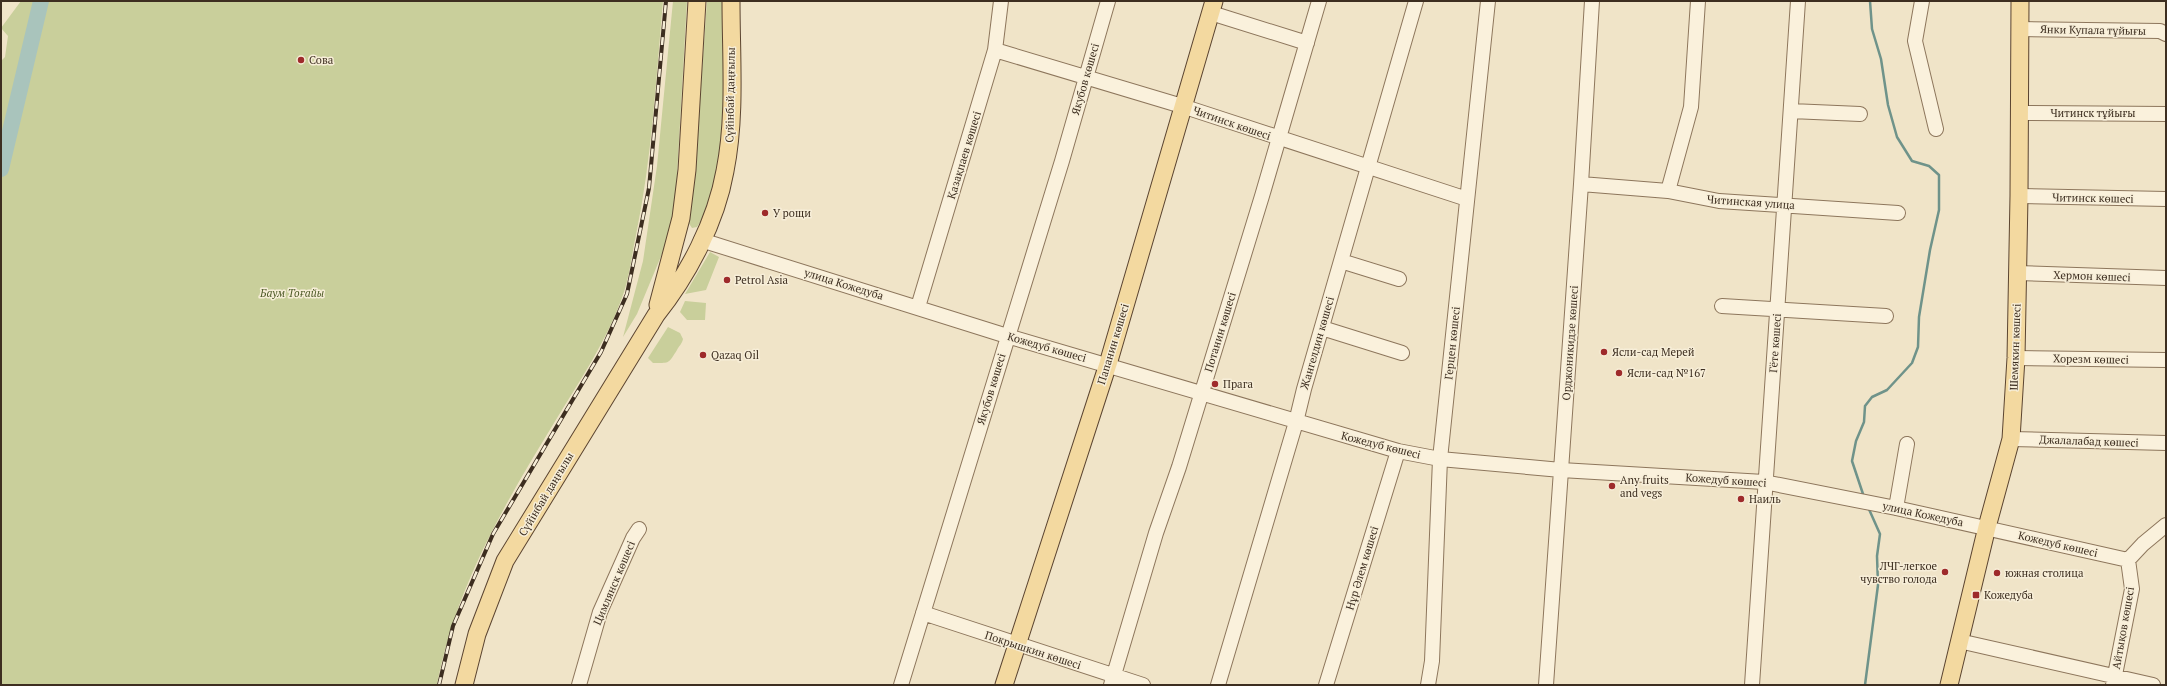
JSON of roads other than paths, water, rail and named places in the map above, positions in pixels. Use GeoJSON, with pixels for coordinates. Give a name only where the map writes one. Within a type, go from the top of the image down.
{"type":"FeatureCollection","features":[{"type":"Feature","properties":{"kind":"main road","name":"Сүйінбай даңғылы"},"geometry":{"type":"LineString","coordinates":[[656,315],[681,218],[686,177],[697,1]]}},
{"type":"Feature","properties":{"kind":"main road","name":"Сүйінбай даңғылы"},"geometry":{"type":"LineString","coordinates":[[464,685],[477,634],[504,561],[656,315],[672,295],[701,240],[716,205],[725,171],[730,134],[731,1]]}},
{"type":"Feature","properties":{"kind":"main road","name":"Шемякин көшесі"},"geometry":{"type":"LineString","coordinates":[[1949,685],[1986,527],[2011,439],[2016,358],[2020,1]]}},
{"type":"Feature","properties":{"kind":"main road","name":"Папанин көшесі"},"geometry":{"type":"LineString","coordinates":[[1004,685],[1108,364],[1212,7]]}},
{"type":"Feature","properties":{"kind":"street","name":"Қазақпаев көшесі"},"geometry":{"type":"LineString","coordinates":[[918,307],[995,50],[1000,1]]}},
{"type":"Feature","properties":{"kind":"street","name":"Якубов көшесі"},"geometry":{"type":"LineString","coordinates":[[901,685],[1062,161],[1084,77],[1108,1]]}},
{"type":"Feature","properties":{"kind":"street","name":"Потанин көшесі"},"geometry":{"type":"LineString","coordinates":[[1112,680],[1156,532],[1179,467],[1319,1]]}},
{"type":"Feature","properties":{"kind":"street","name":"Жангелдин көшесі"},"geometry":{"type":"LineString","coordinates":[[1218,685],[1296,422],[1304,388],[1416,1]]}},
{"type":"Feature","properties":{"kind":"street","name":"Герцен көшесі"},"geometry":{"type":"LineString","coordinates":[[1428,685],[1432,661],[1440,459],[1488,1]]}},
{"type":"Feature","properties":{"kind":"street","name":"Орджоникидзе көшесі"},"geometry":{"type":"LineString","coordinates":[[1546,685],[1581,184],[1592,1]]}},
{"type":"Feature","properties":{"kind":"street"},"geometry":{"type":"LineString","coordinates":[[1668,190],[1691,107],[1698,1]]}},
{"type":"Feature","properties":{"kind":"street","name":"Гёте көшесі"},"geometry":{"type":"LineString","coordinates":[[1752,685],[1764,482],[1785,204],[1798,1]]}},
{"type":"Feature","properties":{"kind":"street"},"geometry":{"type":"LineString","coordinates":[[1922,1],[1915,41],[1936,128]]}},
{"type":"Feature","properties":{"kind":"street"},"geometry":{"type":"LineString","coordinates":[[1212,7],[1307,43]]}},
{"type":"Feature","properties":{"kind":"street","name":"Янки Купала тұйығы"},"geometry":{"type":"LineString","coordinates":[[2019,29],[2160,31],[2166,34]]}},
{"type":"Feature","properties":{"kind":"street","name":"Читинск көшесі"},"geometry":{"type":"LineString","coordinates":[[995,50],[1182,106],[1278,139],[1467,199]]}},
{"type":"Feature","properties":{"kind":"street","name":"Читинск тұйығы"},"geometry":{"type":"LineString","coordinates":[[2019,113],[2163,109]]}},
{"type":"Feature","properties":{"kind":"street"},"geometry":{"type":"LineString","coordinates":[[1791,111],[1860,114]]}},
{"type":"Feature","properties":{"kind":"street","name":"Читинская улица"},"geometry":{"type":"LineString","coordinates":[[1581,184],[1668,190],[1719,201],[1785,204],[1898,213]]}},
{"type":"Feature","properties":{"kind":"street","name":"Читинск көшесі"},"geometry":{"type":"LineString","coordinates":[[2019,196],[2166,199]]}},
{"type":"Feature","properties":{"kind":"street","name":"улица Кожедуба"},"geometry":{"type":"LineString","coordinates":[[701,240],[918,307]]}},
{"type":"Feature","properties":{"kind":"street"},"geometry":{"type":"LineString","coordinates":[[1341,262],[1399,279]]}},
{"type":"Feature","properties":{"kind":"street","name":"Хермон көшесі"},"geometry":{"type":"LineString","coordinates":[[2017,273],[2166,278]]}},
{"type":"Feature","properties":{"kind":"street"},"geometry":{"type":"LineString","coordinates":[[1722,306],[1886,316]]}},
{"type":"Feature","properties":{"kind":"street","name":"Кожедуб көшесі"},"geometry":{"type":"LineString","coordinates":[[918,307],[1007,336],[1108,364],[1296,422],[1398,451],[1440,459],[1561,470],[1764,482],[1866,502]]}},
{"type":"Feature","properties":{"kind":"street"},"geometry":{"type":"LineString","coordinates":[[1322,328],[1402,353]]}},
{"type":"Feature","properties":{"kind":"street","name":"Хорезм көшесі"},"geometry":{"type":"LineString","coordinates":[[2016,358],[2166,360]]}},
{"type":"Feature","properties":{"kind":"street","name":"Джалалабад көшесі"},"geometry":{"type":"LineString","coordinates":[[2011,439],[2166,444]]}},
{"type":"Feature","properties":{"kind":"street"},"geometry":{"type":"LineString","coordinates":[[1896,508],[1907,444]]}},
{"type":"Feature","properties":{"kind":"street","name":"Нұр Әлем көшесі"},"geometry":{"type":"LineString","coordinates":[[1326,685],[1398,451]]}},
{"type":"Feature","properties":{"kind":"street","name":"улица Кожедуба"},"geometry":{"type":"LineString","coordinates":[[1866,502],[1986,527]]}},
{"type":"Feature","properties":{"kind":"street"},"geometry":{"type":"LineString","coordinates":[[2128,560],[2143,544],[2166,525]]}},
{"type":"Feature","properties":{"kind":"street","name":"Кожедуб көшесі"},"geometry":{"type":"LineString","coordinates":[[1986,527],[2128,560]]}},
{"type":"Feature","properties":{"kind":"street","name":"Цимлянск көшесі"},"geometry":{"type":"LineString","coordinates":[[579,685],[600,612],[633,538],[639,529]]}},
{"type":"Feature","properties":{"kind":"street","name":"Айтықов көшесі"},"geometry":{"type":"LineString","coordinates":[[2114,680],[2132,589],[2128,560]]}},
{"type":"Feature","properties":{"kind":"street","name":"Покрышкин көшесі"},"geometry":{"type":"LineString","coordinates":[[923,613],[1017,645],[1112,680],[1143,685]]}},
{"type":"Feature","properties":{"kind":"street","name":"Айтықов көшесі"},"geometry":{"type":"LineString","coordinates":[[1959,641],[2114,680],[2153,685]]}},
{"type":"Feature","properties":{"kind":"waterway"},"geometry":{"type":"LineString","coordinates":[[1,169],[41,1]]}},
{"type":"Feature","properties":{"kind":"waterway"},"geometry":{"type":"LineString","coordinates":[[1864,497],[1852,461],[1856,441],[1864,422],[1865,406],[1872,397],[1887,390],[1912,363],[1918,347],[1919,317],[1930,250],[1939,210],[1939,175],[1929,166],[1912,161],[1897,137],[1888,105],[1881,59],[1872,29],[1870,1]]}},
{"type":"Feature","properties":{"kind":"waterway"},"geometry":{"type":"LineString","coordinates":[[1865,685],[1878,585],[1877,556],[1880,534],[1868,507]]}},
{"type":"Feature","properties":{"kind":"railway"},"geometry":{"type":"LineString","coordinates":[[439,685],[453,626],[493,534],[601,352],[627,294],[649,188],[666,1]]}},
{"type":"Feature","properties":{"kind":"place","name":"Сова"},"geometry":{"type":"Point","coordinates":[301,60]}},
{"type":"Feature","properties":{"kind":"place","name":"У рощи"},"geometry":{"type":"Point","coordinates":[765,213]}},
{"type":"Feature","properties":{"kind":"place","name":"Petrol Asia"},"geometry":{"type":"Point","coordinates":[727,280]}},
{"type":"Feature","properties":{"kind":"place","name":"Ясли-сад Мерей"},"geometry":{"type":"Point","coordinates":[1604,352]}},
{"type":"Feature","properties":{"kind":"place","name":"Qazaq Oil"},"geometry":{"type":"Point","coordinates":[703,355]}},
{"type":"Feature","properties":{"kind":"place","name":"Ясли-сад №167"},"geometry":{"type":"Point","coordinates":[1619,373]}},
{"type":"Feature","properties":{"kind":"place","name":"Прага"},"geometry":{"type":"Point","coordinates":[1215,384]}},
{"type":"Feature","properties":{"kind":"place","name":"Any fruits and vegs"},"geometry":{"type":"Point","coordinates":[1612,486]}},
{"type":"Feature","properties":{"kind":"place","name":"Наиль"},"geometry":{"type":"Point","coordinates":[1741,499]}},
{"type":"Feature","properties":{"kind":"place","name":"ЛЧГ-легкое чувство голода"},"geometry":{"type":"Point","coordinates":[1945,572]}},
{"type":"Feature","properties":{"kind":"place","name":"южная столица"},"geometry":{"type":"Point","coordinates":[1997,573]}},
{"type":"Feature","properties":{"kind":"place","name":"Кожедуба"},"geometry":{"type":"Point","coordinates":[1976,595]}},
{"type":"Feature","properties":{"kind":"park label","name":"Баум Тоғайы"},"geometry":{"type":"Point","coordinates":[292,293]}}]}
